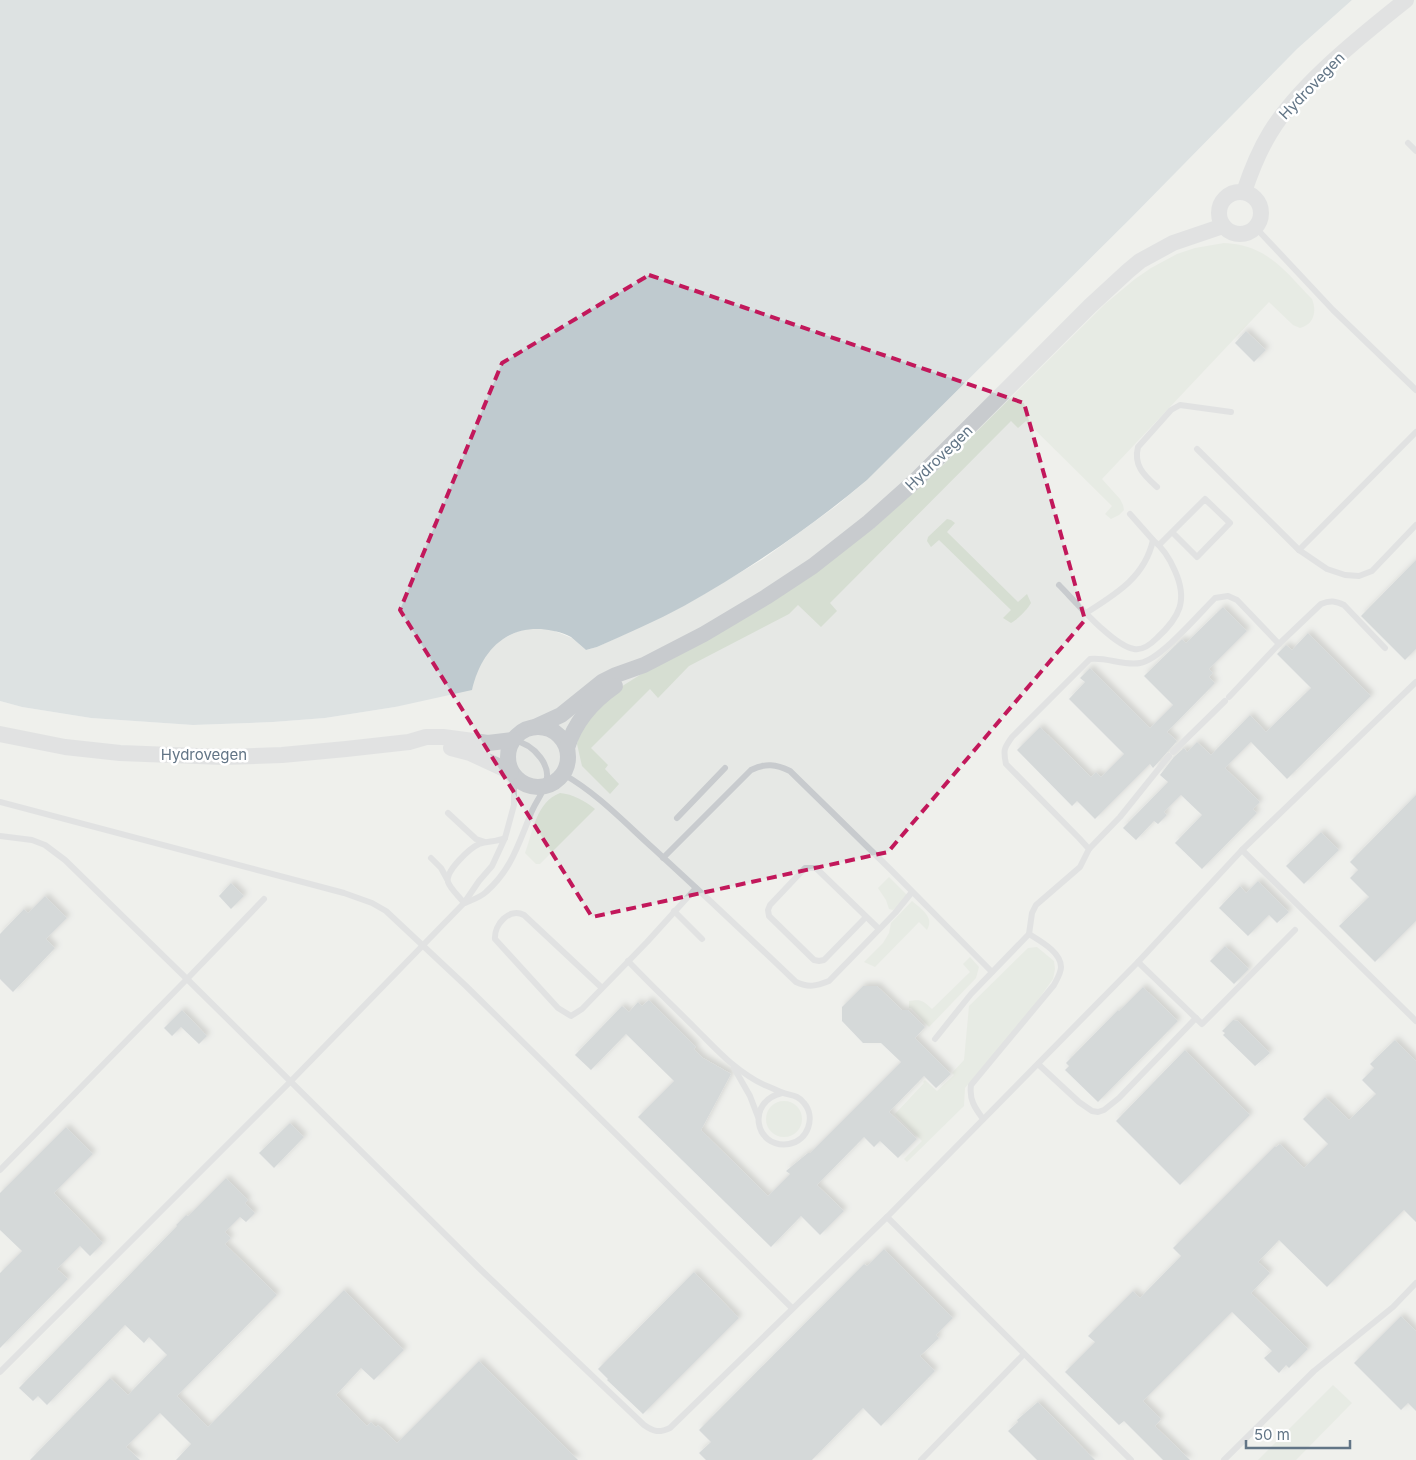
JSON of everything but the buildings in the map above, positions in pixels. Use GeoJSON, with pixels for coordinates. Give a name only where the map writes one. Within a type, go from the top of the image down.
{"type":"FeatureCollection","features":[{"type":"Feature","properties":{"kind":"street","name":"Hydrovegen"},"geometry":{"type":"LineString","coordinates":[[1244,192],[1259,153],[1271,131],[1288,109],[1312,82],[1406,0]]}},
{"type":"Feature","properties":{"kind":"street"},"geometry":{"type":"LineString","coordinates":[[1235,192],[1244,192],[1251,194],[1261,206],[1262,214],[1256,228],[1251,232],[1239,235],[1227,230],[1223,226],[1219,218],[1219,210],[1227,196],[1235,192]]}},
{"type":"Feature","properties":{"kind":"street","name":"Hydrovegen"},"geometry":{"type":"LineString","coordinates":[[0,734],[65,747],[102,751],[169,756],[223,757],[300,753],[409,742],[426,737],[443,737],[488,743],[513,740],[519,733],[560,715],[602,682],[636,668],[704,634],[813,566],[869,522],[921,476],[1090,306],[1128,271],[1172,243],[1223,226]]}},
{"type":"Feature","properties":{"kind":"street","name":"Hydrovegen"},"geometry":{"type":"LineString","coordinates":[[563,774],[568,757],[567,748],[572,733],[585,713],[596,701],[636,668]]}},
{"type":"Feature","properties":{"kind":"street"},"geometry":{"type":"LineString","coordinates":[[535,727],[555,732],[567,748]]}},
{"type":"Feature","properties":{"kind":"street"},"geometry":{"type":"LineString","coordinates":[[512,774],[507,756],[513,740]]}},
{"type":"Feature","properties":{"kind":"street","name":"Hydrovegen"},"geometry":{"type":"LineString","coordinates":[[409,742],[470,753],[512,774],[522,784],[534,788],[545,787]]}},
{"type":"Feature","properties":{"kind":"street"},"geometry":{"type":"LineString","coordinates":[[545,787],[556,782],[563,774]]}},
{"type":"Feature","properties":{"kind":"lane"},"geometry":{"type":"LineString","coordinates":[[1408,143],[1416,151]]}},
{"type":"Feature","properties":{"kind":"lane"},"geometry":{"type":"LineString","coordinates":[[1256,228],[1333,310],[1416,390]]}},
{"type":"Feature","properties":{"kind":"lane"},"geometry":{"type":"LineString","coordinates":[[1157,487],[1142,473],[1137,464],[1136,454],[1138,447],[1171,410],[1180,405],[1231,412]]}},
{"type":"Feature","properties":{"kind":"lane"},"geometry":{"type":"LineString","coordinates":[[1299,550],[1416,432]]}},
{"type":"Feature","properties":{"kind":"lane"},"geometry":{"type":"LineString","coordinates":[[1197,449],[1299,550],[1327,569],[1345,575],[1359,576],[1372,571],[1416,525]]}},
{"type":"Feature","properties":{"kind":"lane"},"geometry":{"type":"LineString","coordinates":[[1159,545],[1205,498],[1230,524],[1197,557],[1172,532]]}},
{"type":"Feature","properties":{"kind":"lane"},"geometry":{"type":"LineString","coordinates":[[1059,585],[1116,641],[1134,649],[1146,647],[1165,631],[1173,622],[1180,607],[1182,591],[1174,567],[1159,545],[1130,514]]}},
{"type":"Feature","properties":{"kind":"lane"},"geometry":{"type":"LineString","coordinates":[[1086,613],[1119,591],[1138,572],[1149,556],[1153,540]]}},
{"type":"Feature","properties":{"kind":"lane"},"geometry":{"type":"LineString","coordinates":[[1088,850],[1079,838],[1006,764],[1004,747],[1012,737],[1090,659],[1102,658],[1139,663],[1148,660],[1162,652],[1215,598],[1228,596],[1237,600],[1279,644]]}},
{"type":"Feature","properties":{"kind":"lane"},"geometry":{"type":"LineString","coordinates":[[934,1039],[971,994],[1029,934],[1032,913],[1036,905],[1080,867],[1088,850],[1120,817],[1171,754],[1321,604],[1332,601],[1344,606],[1385,648]]}},
{"type":"Feature","properties":{"kind":"lane"},"geometry":{"type":"LineString","coordinates":[[0,836],[32,840],[45,845],[65,860],[486,1275],[644,1425],[653,1431],[662,1432],[670,1428],[887,1218],[1138,962],[1242,850],[1416,682]]}},
{"type":"Feature","properties":{"kind":"lane"},"geometry":{"type":"LineString","coordinates":[[464,903],[485,893],[508,867],[517,850],[530,814],[545,787],[547,775],[544,762],[531,748],[519,741],[513,740]]}},
{"type":"Feature","properties":{"kind":"lane"},"geometry":{"type":"LineString","coordinates":[[663,858],[751,770],[774,765],[790,771],[992,972]]}},
{"type":"Feature","properties":{"kind":"lane"},"geometry":{"type":"LineString","coordinates":[[677,818],[725,768]]}},
{"type":"Feature","properties":{"kind":"lane"},"geometry":{"type":"LineString","coordinates":[[0,1372],[291,1081],[464,903],[478,881],[492,866],[505,838],[514,805],[512,774]]}},
{"type":"Feature","properties":{"kind":"lane"},"geometry":{"type":"LineString","coordinates":[[563,774],[573,779],[604,804],[796,982],[806,987],[815,987],[829,981],[912,892]]}},
{"type":"Feature","properties":{"kind":"lane"},"geometry":{"type":"LineString","coordinates":[[0,802],[361,898],[391,915],[424,945],[792,1308]]}},
{"type":"Feature","properties":{"kind":"lane"},"geometry":{"type":"LineString","coordinates":[[448,813],[476,839],[485,842],[495,842],[505,838]]}},
{"type":"Feature","properties":{"kind":"lane"},"geometry":{"type":"LineString","coordinates":[[447,880],[452,868],[461,859],[477,845],[485,842]]}},
{"type":"Feature","properties":{"kind":"lane"},"geometry":{"type":"LineString","coordinates":[[1242,850],[1416,1021]]}},
{"type":"Feature","properties":{"kind":"lane"},"geometry":{"type":"LineString","coordinates":[[431,858],[464,903]]}},
{"type":"Feature","properties":{"kind":"lane"},"geometry":{"type":"LineString","coordinates":[[866,917],[824,960],[819,961],[814,960],[769,916],[768,910],[770,905],[805,868],[811,867],[816,868],[879,929]]}},
{"type":"Feature","properties":{"kind":"lane"},"geometry":{"type":"LineString","coordinates":[[602,988],[524,915],[512,913],[496,928],[494,939],[558,1008],[571,1016],[582,1009],[628,961],[696,888]]}},
{"type":"Feature","properties":{"kind":"lane"},"geometry":{"type":"LineString","coordinates":[[0,1170],[264,899]]}},
{"type":"Feature","properties":{"kind":"lane"},"geometry":{"type":"LineString","coordinates":[[674,911],[702,939]]}},
{"type":"Feature","properties":{"kind":"lane"},"geometry":{"type":"LineString","coordinates":[[1138,962],[1202,1024],[1295,930]]}},
{"type":"Feature","properties":{"kind":"lane"},"geometry":{"type":"LineString","coordinates":[[983,1119],[972,1103],[971,1085],[1054,985],[1060,972],[1060,958],[1044,943],[1029,934]]}},
{"type":"Feature","properties":{"kind":"lane"},"geometry":{"type":"LineString","coordinates":[[628,961],[730,1063],[746,1086],[758,1117],[759,1127],[764,1136],[771,1142],[790,1144],[800,1140],[806,1133],[810,1122],[810,1114],[806,1104],[793,1094],[775,1094],[761,1106],[758,1117]]}},
{"type":"Feature","properties":{"kind":"lane"},"geometry":{"type":"LineString","coordinates":[[1038,1064],[1079,1102],[1098,1112],[1104,1110],[1119,1098],[1196,1018]]}},
{"type":"Feature","properties":{"kind":"lane"},"geometry":{"type":"LineString","coordinates":[[730,1063],[758,1082],[782,1093]]}},
{"type":"Feature","properties":{"kind":"lane"},"geometry":{"type":"LineString","coordinates":[[887,1218],[1131,1460]]}},
{"type":"Feature","properties":{"kind":"lane"},"geometry":{"type":"LineString","coordinates":[[1224,1460],[1314,1371],[1392,1307],[1416,1284]]}},
{"type":"Feature","properties":{"kind":"lane"},"geometry":{"type":"LineString","coordinates":[[921,1460],[1024,1354]]}},
{"type":"Feature","properties":{"kind":"highlighted area"},"geometry":{"type":"Polygon","coordinates":[[[649,275],[1024,403],[1085,620],[888,852],[592,917],[400,610],[502,363],[649,275]]]}},
{"type":"Feature","properties":{"kind":"shaded area"},"geometry":{"type":"Polygon","coordinates":[[[0,0],[1352,0],[1297,49],[1129,220],[867,480],[801,531],[732,577],[663,617],[597,647],[586,650],[571,637],[556,632],[541,629],[515,633],[504,638],[487,655],[481,665],[472,690],[395,707],[325,718],[193,725],[91,718],[22,707],[0,701],[0,0]]]}},
{"type":"Feature","properties":{"kind":"shaded area"},"geometry":{"type":"Polygon","coordinates":[[[1352,0],[1416,0],[1416,1460],[0,1460],[0,701],[22,707],[91,718],[193,725],[325,718],[395,707],[476,673],[486,654],[499,641],[518,631],[532,628],[550,629],[572,638],[586,650],[597,647],[682,607],[763,559],[836,506],[867,480],[1129,220],[1297,49],[1352,0]]]}},
{"type":"Feature","properties":{"kind":"shaded area"},"geometry":{"type":"Polygon","coordinates":[[[1224,243],[1252,249],[1274,261],[1312,299],[1313,317],[1308,324],[1300,328],[1293,325],[1269,302],[1102,479],[1123,505],[1124,510],[1119,515],[1111,519],[1105,514],[1112,506],[1026,421],[1018,428],[1011,421],[830,603],[837,611],[821,627],[798,605],[789,614],[689,666],[658,698],[650,689],[591,748],[608,765],[605,769],[619,784],[610,794],[582,766],[577,744],[581,727],[616,690],[874,528],[944,464],[1105,304],[1135,279],[1177,254],[1195,248],[1224,243]]]}},
{"type":"Feature","properties":{"kind":"shaded area"},"geometry":{"type":"Polygon","coordinates":[[[947,519],[955,523],[947,532],[1018,602],[1027,594],[1031,603],[1011,623],[1003,618],[1011,610],[939,540],[931,547],[927,541],[928,537],[947,519]]]}},
{"type":"Feature","properties":{"kind":"shaded area"},"geometry":{"type":"Polygon","coordinates":[[[560,793],[579,798],[595,809],[540,864],[536,864],[525,853],[536,818],[546,803],[560,793]]]}},
{"type":"Feature","properties":{"kind":"shaded area"},"geometry":{"type":"Polygon","coordinates":[[[889,877],[909,897],[893,910],[889,909],[886,900],[878,888],[889,877]]]}},
{"type":"Feature","properties":{"kind":"shaded area"},"geometry":{"type":"Polygon","coordinates":[[[912,901],[928,917],[929,925],[927,930],[919,922],[875,967],[864,962],[883,943],[889,933],[891,923],[912,901]]]}},
{"type":"Feature","properties":{"kind":"shaded area"},"geometry":{"type":"Polygon","coordinates":[[[1037,947],[1054,961],[1053,979],[1033,1007],[965,1088],[964,1106],[907,1162],[904,1159],[922,1141],[895,1114],[925,1080],[937,1091],[954,1075],[952,1073],[964,1060],[969,1006],[1028,948],[1037,947]]]}},
{"type":"Feature","properties":{"kind":"shaded area"},"geometry":{"type":"Polygon","coordinates":[[[970,957],[979,967],[976,978],[929,1027],[909,1008],[909,1001],[922,1001],[932,1009],[970,972],[963,964],[970,957]]]}},
{"type":"Feature","properties":{"kind":"shaded area"},"geometry":{"type":"Polygon","coordinates":[[[784,1101],[791,1102],[797,1106],[801,1112],[801,1126],[797,1132],[791,1136],[784,1137],[777,1136],[771,1132],[767,1126],[766,1119],[767,1112],[771,1106],[777,1102],[784,1101]]]}},
{"type":"Feature","properties":{"kind":"shaded area"},"geometry":{"type":"Polygon","coordinates":[[[1333,1385],[1352,1403],[1296,1460],[1258,1460],[1333,1385]]]}}]}
